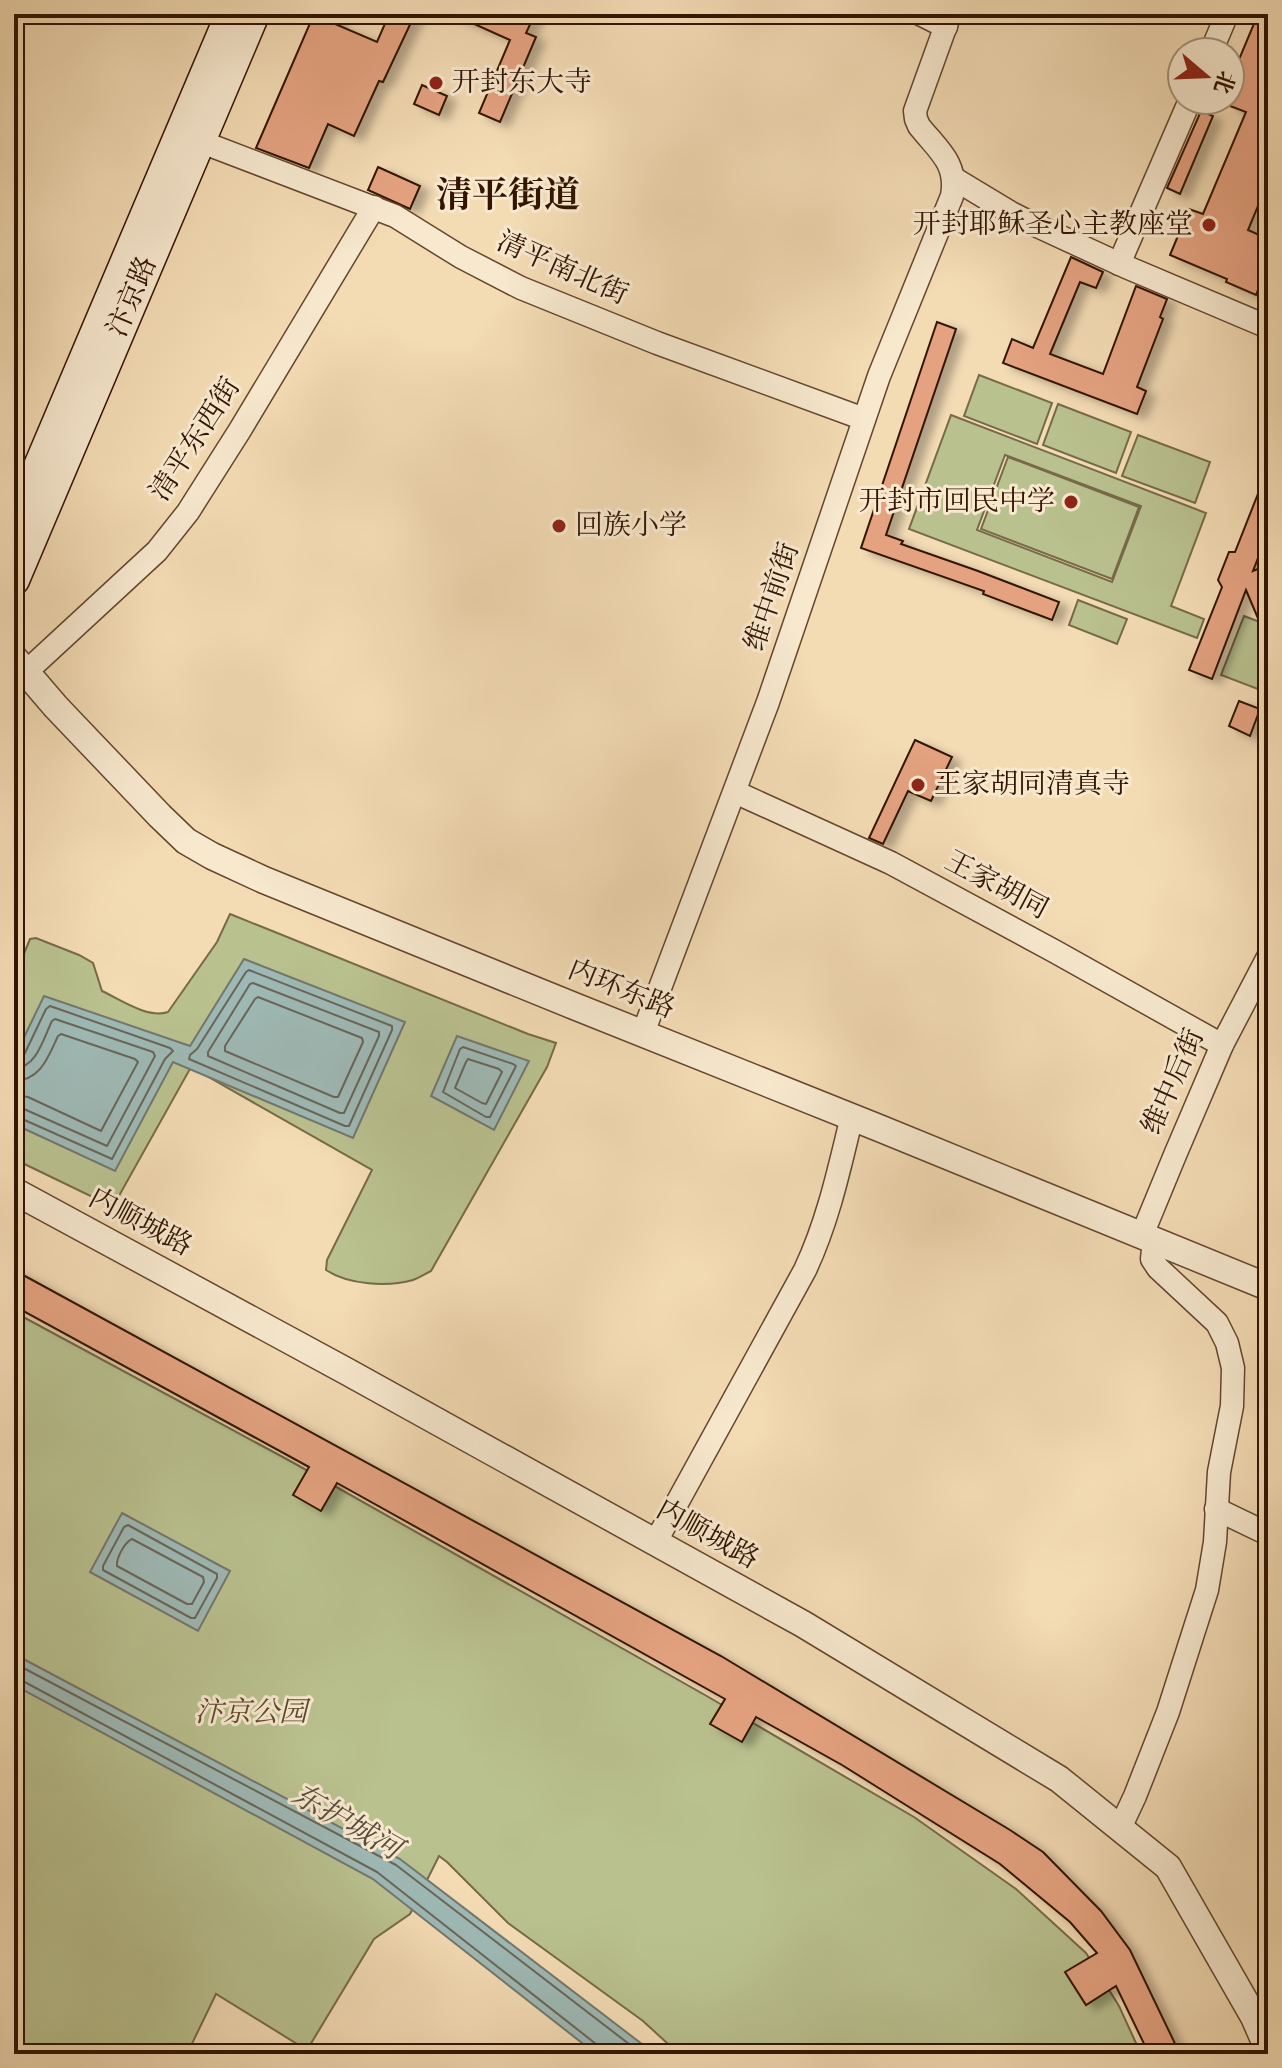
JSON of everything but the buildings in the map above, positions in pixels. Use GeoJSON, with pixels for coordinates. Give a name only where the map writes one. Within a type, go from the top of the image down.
{"type":"FeatureCollection","features":[{"type":"Feature","properties":{"kind":"main road","name":"汴京路"},"geometry":{"type":"LineString","coordinates":[[14,525],[231,14]]}},
{"type":"Feature","properties":{"kind":"main road","name":"汴京路"},"geometry":{"type":"LineString","coordinates":[[14,580],[254,14]]}},
{"type":"Feature","properties":{"kind":"street"},"geometry":{"type":"LineString","coordinates":[[920,14],[948,21],[915,111],[919,126],[948,162],[953,178],[1011,213],[1119,264],[1268,327]]}},
{"type":"Feature","properties":{"kind":"street"},"geometry":{"type":"LineString","coordinates":[[1218,36],[1227,14]]}},
{"type":"Feature","properties":{"kind":"street"},"geometry":{"type":"LineString","coordinates":[[1119,264],[1183,116]]}},
{"type":"Feature","properties":{"kind":"street","name":"清平南北街"},"geometry":{"type":"LineString","coordinates":[[199,141],[395,216],[461,257],[521,288],[657,343],[864,419]]}},
{"type":"Feature","properties":{"kind":"street","name":"维中前街"},"geometry":{"type":"LineString","coordinates":[[643,1033],[778,675],[879,376],[952,196],[953,178]]}},
{"type":"Feature","properties":{"kind":"street","name":"清平东西街"},"geometry":{"type":"LineString","coordinates":[[20,665],[157,551],[188,512],[374,207]]}},
{"type":"Feature","properties":{"kind":"street","name":"内环东路"},"geometry":{"type":"LineString","coordinates":[[20,665],[160,816],[199,849],[264,880],[1268,1287]]}},
{"type":"Feature","properties":{"kind":"street","name":"王家胡同"},"geometry":{"type":"LineString","coordinates":[[735,792],[891,863],[1222,1045]]}},
{"type":"Feature","properties":{"kind":"street","name":"维中后街"},"geometry":{"type":"LineString","coordinates":[[1148,1237],[1222,1045],[1268,957]]}},
{"type":"Feature","properties":{"kind":"street"},"geometry":{"type":"LineString","coordinates":[[655,1543],[820,1238],[852,1116]]}},
{"type":"Feature","properties":{"kind":"street","name":"内顺城路"},"geometry":{"type":"LineString","coordinates":[[14,1191],[803,1624],[1059,1779],[1168,1867],[1254,2017],[1268,2049]]}},
{"type":"Feature","properties":{"kind":"street"},"geometry":{"type":"LineString","coordinates":[[1120,1828],[1189,1652],[1207,1590],[1215,1542],[1219,1472],[1232,1406],[1233,1368],[1227,1343],[1217,1323],[1158,1268],[1152,1259],[1148,1237]]}},
{"type":"Feature","properties":{"kind":"street"},"geometry":{"type":"LineString","coordinates":[[1216,1509],[1268,1534]]}},
{"type":"Feature","properties":{"kind":"green space"},"geometry":{"type":"Polygon","coordinates":[[[979,375],[1052,403],[1037,444],[964,416],[979,375]]]}},
{"type":"Feature","properties":{"kind":"green space"},"geometry":{"type":"Polygon","coordinates":[[[1058,404],[1131,432],[1116,473],[1043,445],[1058,404]]]}},
{"type":"Feature","properties":{"kind":"green space"},"geometry":{"type":"Polygon","coordinates":[[[951,415],[1206,513],[1171,606],[1204,619],[1197,638],[909,529],[951,415]],[[1005,455],[977,530],[1112,582],[1141,506],[1005,455]]]}},
{"type":"Feature","properties":{"kind":"green space"},"geometry":{"type":"Polygon","coordinates":[[[1138,435],[1210,462],[1195,503],[1122,476],[1138,435]]]}},
{"type":"Feature","properties":{"kind":"green space"},"geometry":{"type":"Polygon","coordinates":[[[1008,457],[1139,507],[1112,579],[981,529],[1008,457]]]}},
{"type":"Feature","properties":{"kind":"green space"},"geometry":{"type":"Polygon","coordinates":[[[1078,600],[1127,619],[1117,644],[1069,625],[1078,600]]]}},
{"type":"Feature","properties":{"kind":"green space"},"geometry":{"type":"Polygon","coordinates":[[[1244,616],[1268,625],[1268,678],[1263,691],[1221,675],[1244,616]]]}},
{"type":"Feature","properties":{"kind":"green space"},"geometry":{"type":"Polygon","coordinates":[[[230,914],[556,1043],[547,1067],[431,1271],[413,1280],[380,1284],[345,1279],[326,1270],[327,1260],[372,1170],[191,1067],[115,1203],[109,1205],[14,1159],[14,978],[30,939],[36,938],[93,963],[102,991],[135,1008],[152,1013],[168,1012],[217,942],[230,914]]]}},
{"type":"Feature","properties":{"kind":"green space","name":"汴京公园"},"geometry":{"type":"Polygon","coordinates":[[[14,1312],[292,1462],[914,1817],[1016,1889],[1086,1953],[1119,2006],[1141,2054],[679,2054],[643,2021],[508,1923],[439,1856],[410,1914],[374,1939],[307,2050],[216,1994],[187,2054],[14,2054],[14,1312]]]}},
{"type":"Feature","properties":{"kind":"water"},"geometry":{"type":"Polygon","coordinates":[[[244,959],[405,1022],[353,1138],[173,1062],[115,1171],[14,1124],[14,1058],[44,996],[190,1046],[244,959]]]}},
{"type":"Feature","properties":{"kind":"water"},"geometry":{"type":"Polygon","coordinates":[[[457,1036],[529,1061],[494,1130],[431,1096],[457,1036]]]}},
{"type":"Feature","properties":{"kind":"water"},"geometry":{"type":"Polygon","coordinates":[[[122,1513],[230,1571],[198,1631],[90,1572],[122,1513]]]}},
{"type":"Feature","properties":{"kind":"water"},"geometry":{"type":"Polygon","coordinates":[[[14,1654],[400,1859],[655,2054],[596,2054],[373,1879],[14,1685],[14,1654]]]}},
{"type":"Feature","properties":{"kind":"place","name":"开封东大寺"},"geometry":{"type":"Point","coordinates":[436,83]}},
{"type":"Feature","properties":{"kind":"place","name":"开封耶稣圣心主教座堂"},"geometry":{"type":"Point","coordinates":[1209,225]}},
{"type":"Feature","properties":{"kind":"place","name":"开封市回民中学"},"geometry":{"type":"Point","coordinates":[1071,502]}},
{"type":"Feature","properties":{"kind":"place","name":"回族小学"},"geometry":{"type":"Point","coordinates":[559,526]}},
{"type":"Feature","properties":{"kind":"place","name":"王家胡同清真寺"},"geometry":{"type":"Point","coordinates":[918,785]}},
{"type":"Feature","properties":{"kind":"district","name":"清平街道"},"geometry":{"type":"Point","coordinates":[508,197]}},
{"type":"Feature","properties":{"kind":"water label","name":"东护城河"},"geometry":{"type":"Point","coordinates":[346,1823]}}]}
